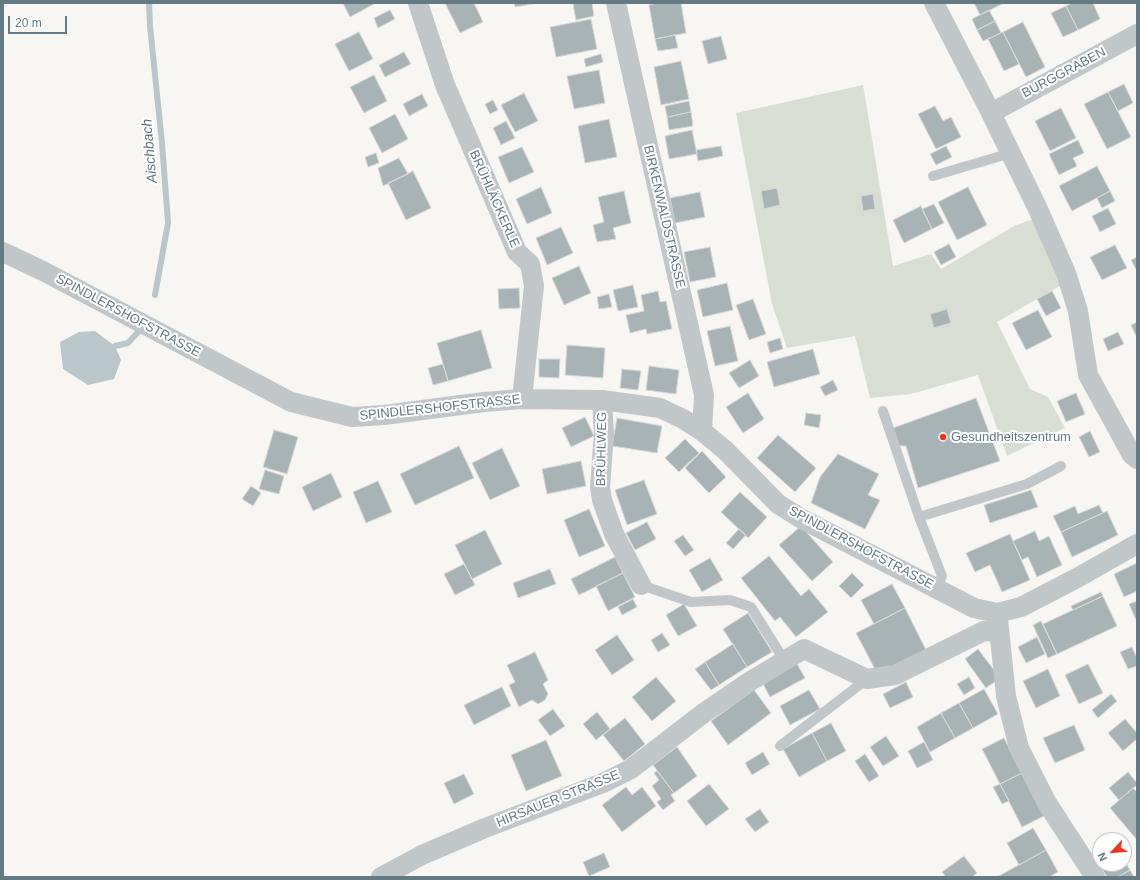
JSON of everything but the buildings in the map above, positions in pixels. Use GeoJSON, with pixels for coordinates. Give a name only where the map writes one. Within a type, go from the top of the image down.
{"type":"FeatureCollection","features":[{"type":"Feature","properties":{"kind":"street","name":"BRÜHLÄCKERLE"},"geometry":{"type":"LineString","coordinates":[[418,3],[445,85],[517,252],[530,264],[534,286],[522,399]]}},
{"type":"Feature","properties":{"kind":"street","name":"BIRKENWALDSTRASSE"},"geometry":{"type":"LineString","coordinates":[[616,3],[704,395],[702,431]]}},
{"type":"Feature","properties":{"kind":"street"},"geometry":{"type":"LineString","coordinates":[[934,3],[991,112],[1037,207],[1066,273],[1078,311],[1088,375],[1132,455],[1137,459]]}},
{"type":"Feature","properties":{"kind":"street","name":"BURGGRABEN"},"geometry":{"type":"LineString","coordinates":[[991,112],[1137,34]]}},
{"type":"Feature","properties":{"kind":"street","name":"SPINDLERSHOFSTRASSE"},"geometry":{"type":"LineString","coordinates":[[3,252],[43,271],[291,402],[352,417],[384,415],[484,402],[522,399],[602,400],[660,408],[683,419],[702,431],[725,450],[778,504],[802,519],[974,608],[998,622]]}},
{"type":"Feature","properties":{"kind":"street","name":"BRÜHLWEG"},"geometry":{"type":"LineString","coordinates":[[602,400],[604,434],[600,487],[602,500],[614,534],[641,585]]}},
{"type":"Feature","properties":{"kind":"street"},"geometry":{"type":"LineString","coordinates":[[867,679],[895,675],[984,631],[1021,607],[1077,578],[1137,544]]}},
{"type":"Feature","properties":{"kind":"street"},"geometry":{"type":"LineString","coordinates":[[998,622],[1006,696],[1019,748],[1047,804],[1095,877]]}},
{"type":"Feature","properties":{"kind":"street","name":"HIRSAUER STRASSE"},"geometry":{"type":"LineString","coordinates":[[381,877],[422,855],[485,828],[603,783],[631,769],[705,712],[749,682],[804,649],[867,679]]}},
{"type":"Feature","properties":{"kind":"lane"},"geometry":{"type":"LineString","coordinates":[[933,176],[1011,153]]}},
{"type":"Feature","properties":{"kind":"lane"},"geometry":{"type":"LineString","coordinates":[[883,411],[919,517],[942,576],[936,589]]}},
{"type":"Feature","properties":{"kind":"lane"},"geometry":{"type":"LineString","coordinates":[[919,517],[1027,484],[1061,466]]}},
{"type":"Feature","properties":{"kind":"lane"},"geometry":{"type":"LineString","coordinates":[[641,585],[691,602],[730,600],[751,608],[784,660]]}},
{"type":"Feature","properties":{"kind":"lane"},"geometry":{"type":"LineString","coordinates":[[780,746],[867,679]]}},
{"type":"Feature","properties":{"kind":"shaded area"},"geometry":{"type":"Polygon","coordinates":[[[863,85],[893,266],[931,254],[941,269],[1016,225],[1034,219],[1065,283],[997,322],[1030,389],[1048,397],[1065,428],[1007,456],[978,375],[911,394],[870,398],[855,336],[787,348],[772,304],[736,113],[863,85]]]}},
{"type":"Feature","properties":{"kind":"shaded area"},"geometry":{"type":"Polygon","coordinates":[[[95,331],[115,346],[121,360],[114,379],[88,385],[63,369],[60,342],[79,332],[95,331]]]}},
{"type":"Feature","properties":{"kind":"waterway","name":"Aischbach"},"geometry":{"type":"LineString","coordinates":[[149,3],[168,223],[155,295]]}},
{"type":"Feature","properties":{"kind":"waterway","name":"Aischbach"},"geometry":{"type":"LineString","coordinates":[[115,346],[128,343],[139,331]]}},
{"type":"Feature","properties":{"kind":"place","name":"Gesundheitszentrum"},"geometry":{"type":"Point","coordinates":[943,437]}}]}
